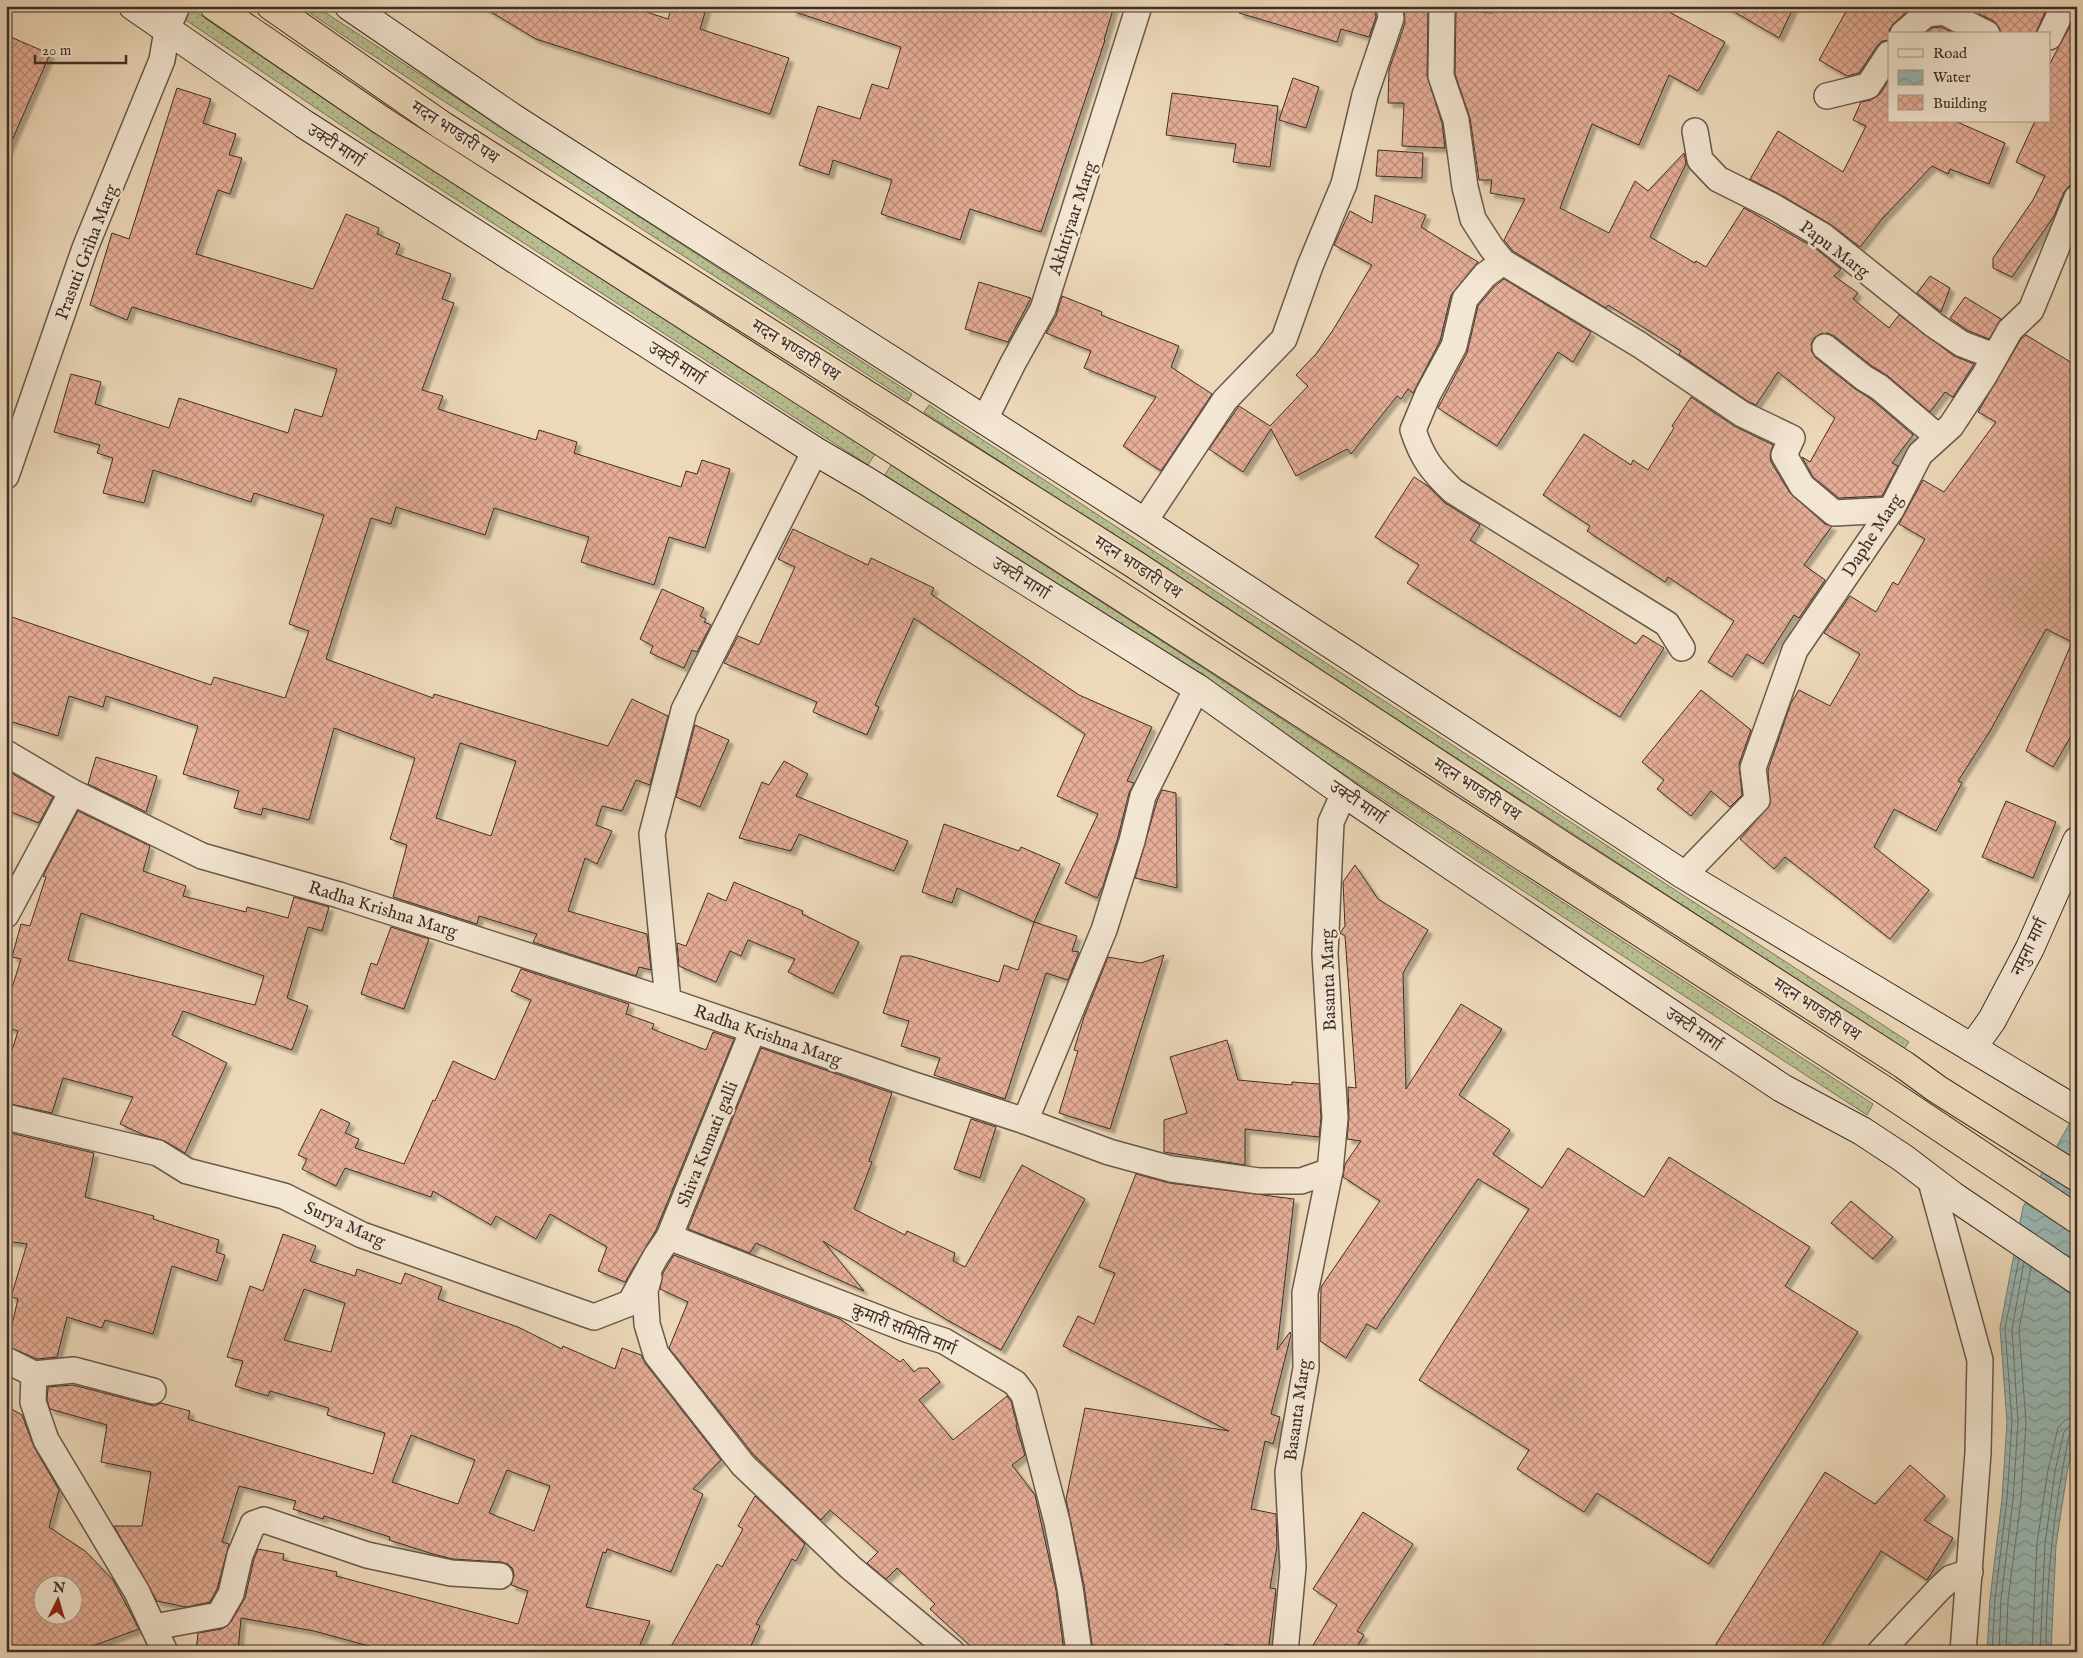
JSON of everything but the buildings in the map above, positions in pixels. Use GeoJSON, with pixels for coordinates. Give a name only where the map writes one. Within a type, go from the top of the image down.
{"type":"FeatureCollection","features":[{"type":"Feature","properties":{"kind":"highway","name":"मदन भण्डारी पथ"},"geometry":{"type":"LineString","coordinates":[[214,6],[384,122],[890,447],[2077,1219]]}},
{"type":"Feature","properties":{"kind":"highway","name":"मदन भण्डारी पथ"},"geometry":{"type":"LineString","coordinates":[[271,6],[443,126],[1134,564],[1563,846],[1896,1060],[1937,1089],[2077,1177]]}},
{"type":"Feature","properties":{"kind":"street","name":"उक्टी मार्गा"},"geometry":{"type":"LineString","coordinates":[[133,6],[172,18],[304,124],[815,451],[876,487],[1196,688],[1344,793],[1782,1088],[1862,1131],[1903,1158],[1953,1196],[2077,1280]]}},
{"type":"Feature","properties":{"kind":"street"},"geometry":{"type":"LineString","coordinates":[[349,6],[516,120],[1144,522],[1684,875],[2077,1111]]}},
{"type":"Feature","properties":{"kind":"street","name":"Akhtiyaar Marg"},"geometry":{"type":"LineString","coordinates":[[984,420],[1043,309],[1139,6]]}},
{"type":"Feature","properties":{"kind":"street"},"geometry":{"type":"LineString","coordinates":[[1144,522],[1225,400],[1284,339],[1310,266],[1344,184],[1365,95],[1391,18],[1389,6]]}},
{"type":"Feature","properties":{"kind":"street"},"geometry":{"type":"LineString","coordinates":[[1442,6],[1440,76],[1456,120],[1465,187],[1473,219],[1503,262],[1640,346],[1742,414],[1792,438],[1784,455],[1802,486],[1834,513],[1891,510]]}},
{"type":"Feature","properties":{"kind":"street"},"geometry":{"type":"LineString","coordinates":[[2050,35],[2064,6]]}},
{"type":"Feature","properties":{"kind":"street"},"geometry":{"type":"LineString","coordinates":[[1905,32],[1926,14],[1944,12],[1983,32]]}},
{"type":"Feature","properties":{"kind":"street","name":"Prasuti Griha Marg"},"geometry":{"type":"LineString","coordinates":[[6,476],[85,248],[162,60],[172,18]]}},
{"type":"Feature","properties":{"kind":"street"},"geometry":{"type":"LineString","coordinates":[[1827,96],[1868,86],[1888,56]]}},
{"type":"Feature","properties":{"kind":"street","name":"Papu Marg"},"geometry":{"type":"LineString","coordinates":[[1695,131],[1700,160],[1718,179],[1774,207],[1823,236],[1962,344],[1994,356]]}},
{"type":"Feature","properties":{"kind":"street","name":"Daphe Marg"},"geometry":{"type":"LineString","coordinates":[[1684,875],[1757,800],[1753,768],[1795,650],[1891,510],[1920,454],[1951,426],[2010,330],[2030,310],[2036,300],[2077,198]]}},
{"type":"Feature","properties":{"kind":"street"},"geometry":{"type":"LineString","coordinates":[[1503,262],[1485,275],[1465,299],[1454,346],[1428,394],[1413,430],[1420,452],[1433,472],[1453,491],[1667,624],[1682,648]]}},
{"type":"Feature","properties":{"kind":"street"},"geometry":{"type":"LineString","coordinates":[[1826,347],[1864,378],[1879,387],[1938,436]]}},
{"type":"Feature","properties":{"kind":"street"},"geometry":{"type":"LineString","coordinates":[[668,1001],[652,834],[684,710],[815,451]]}},
{"type":"Feature","properties":{"kind":"street"},"geometry":{"type":"LineString","coordinates":[[1196,688],[1143,796],[1132,841],[1104,930],[1025,1121],[1109,1152],[1171,1169],[1260,1181],[1302,1181],[1330,1171]]}},
{"type":"Feature","properties":{"kind":"street"},"geometry":{"type":"LineString","coordinates":[[6,753],[72,792],[6,915]]}},
{"type":"Feature","properties":{"kind":"street","name":"Radha Krishna Marg"},"geometry":{"type":"LineString","coordinates":[[72,792],[202,856],[340,895],[668,1001],[1025,1121]]}},
{"type":"Feature","properties":{"kind":"street","name":"Basanta Marg"},"geometry":{"type":"LineString","coordinates":[[1285,1652],[1293,1567],[1288,1472],[1306,1368],[1305,1293],[1330,1171],[1335,1118],[1324,954],[1331,822],[1344,793]]}},
{"type":"Feature","properties":{"kind":"street","name":"नमुना मार्ग"},"geometry":{"type":"LineString","coordinates":[[1972,1048],[1992,1020],[2030,948],[2077,841]]}},
{"type":"Feature","properties":{"kind":"street","name":"Shiva Kumati galli"},"geometry":{"type":"LineString","coordinates":[[662,1246],[754,1030]]}},
{"type":"Feature","properties":{"kind":"street","name":"Surya Marg"},"geometry":{"type":"LineString","coordinates":[[6,1116],[158,1153],[187,1170],[284,1196],[362,1234],[594,1317],[630,1303],[662,1246]]}},
{"type":"Feature","properties":{"kind":"street"},"geometry":{"type":"LineString","coordinates":[[1930,1178],[1980,1360],[1978,1454],[1963,1652]]}},
{"type":"Feature","properties":{"kind":"street"},"geometry":{"type":"LineString","coordinates":[[662,1246],[645,1291],[647,1324],[656,1354],[743,1465],[850,1567],[952,1652]]}},
{"type":"Feature","properties":{"kind":"street","name":"कुमारी समिति मार्ग"},"geometry":{"type":"LineString","coordinates":[[662,1246],[944,1341],[1015,1383],[1024,1395],[1057,1522],[1070,1588],[1079,1652]]}},
{"type":"Feature","properties":{"kind":"street"},"geometry":{"type":"LineString","coordinates":[[6,1360],[34,1374],[74,1370],[153,1391]]}},
{"type":"Feature","properties":{"kind":"street"},"geometry":{"type":"LineString","coordinates":[[34,1374],[33,1402],[46,1440],[131,1583],[165,1652]]}},
{"type":"Feature","properties":{"kind":"street"},"geometry":{"type":"LineString","coordinates":[[154,1627],[219,1615],[231,1594],[240,1554],[253,1524],[264,1520],[367,1554],[451,1573],[500,1576]]}},
{"type":"Feature","properties":{"kind":"street"},"geometry":{"type":"LineString","coordinates":[[1880,1652],[1951,1578],[1970,1572]]}},
{"type":"Feature","properties":{"kind":"green space"},"geometry":{"type":"Polygon","coordinates":[[[165,6],[187,6],[354,119],[875,454],[868,465],[347,129],[165,6]]]}},
{"type":"Feature","properties":{"kind":"green space"},"geometry":{"type":"Polygon","coordinates":[[[300,6],[315,6],[912,394],[908,401],[360,47],[300,6]]]}},
{"type":"Feature","properties":{"kind":"green space"},"geometry":{"type":"Polygon","coordinates":[[[929,405],[1909,1042],[1904,1049],[924,412],[929,405]]]}},
{"type":"Feature","properties":{"kind":"green space"},"geometry":{"type":"Polygon","coordinates":[[[891,465],[1873,1104],[1867,1115],[885,475],[891,465]]]}},
{"type":"Feature","properties":{"kind":"water"},"geometry":{"type":"Polygon","coordinates":[[[2077,1110],[2077,1425],[2067,1473],[2056,1545],[2051,1652],[1987,1652],[1990,1599],[2002,1499],[2007,1422],[2000,1328],[2023,1207],[2077,1110]]]}}]}
